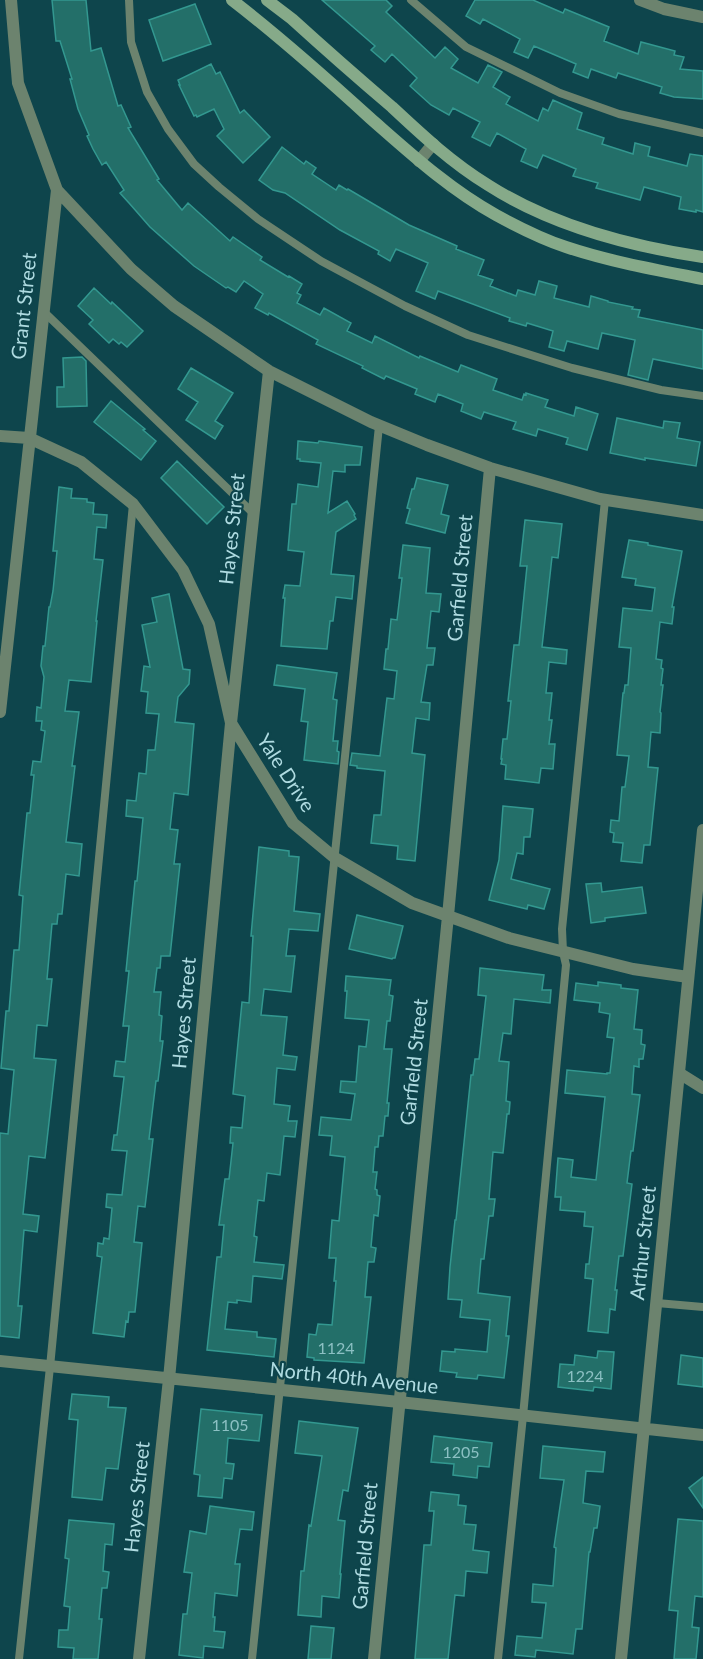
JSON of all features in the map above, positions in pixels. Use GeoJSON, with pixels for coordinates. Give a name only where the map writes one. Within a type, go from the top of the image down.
{"type":"FeatureCollection","features":[{"type":"Feature","properties":{"kind":"street"},"geometry":{"type":"LineString","coordinates":[[11,0],[18,83],[57,190],[131,269],[166,299],[269,371],[380,426],[490,468],[605,500],[703,515]]}},
{"type":"Feature","properties":{"kind":"street"},"geometry":{"type":"LineString","coordinates":[[232,0],[273,32],[446,183],[495,214],[565,247],[629,265],[703,279]]}},
{"type":"Feature","properties":{"kind":"street"},"geometry":{"type":"LineString","coordinates":[[267,0],[292,19],[433,144],[489,186],[540,213],[592,233],[703,257]]}},
{"type":"Feature","properties":{"kind":"street"},"geometry":{"type":"LineString","coordinates":[[640,0],[703,17]]}},
{"type":"Feature","properties":{"kind":"street"},"geometry":{"type":"LineString","coordinates":[[419,161],[433,144]]}},
{"type":"Feature","properties":{"kind":"street","name":"Grant Street"},"geometry":{"type":"LineString","coordinates":[[0,712],[57,190]]}},
{"type":"Feature","properties":{"kind":"street","name":"Hayes Street"},"geometry":{"type":"LineString","coordinates":[[139,1659],[169,1379],[231,723],[269,371]]}},
{"type":"Feature","properties":{"kind":"street"},"geometry":{"type":"LineString","coordinates":[[0,436],[29,438]]}},
{"type":"Feature","properties":{"kind":"street","name":"Yale Drive"},"geometry":{"type":"LineString","coordinates":[[29,438],[81,462],[133,504],[183,570],[209,624],[231,723],[293,824],[335,858],[412,903],[509,938],[633,969],[688,977]]}},
{"type":"Feature","properties":{"kind":"street","name":"Garfield Street"},"geometry":{"type":"LineString","coordinates":[[374,1659],[490,468]]}},
{"type":"Feature","properties":{"kind":"street","name":"Arthur Street"},"geometry":{"type":"LineString","coordinates":[[621,1659],[703,830]]}},
{"type":"Feature","properties":{"kind":"street"},"geometry":{"type":"LineString","coordinates":[[679,1073],[703,1088]]}},
{"type":"Feature","properties":{"kind":"street","name":"North 40th Avenue"},"geometry":{"type":"LineString","coordinates":[[0,1361],[703,1435]]}},
{"type":"Feature","properties":{"kind":"lane"},"geometry":{"type":"LineString","coordinates":[[129,0],[131,42],[147,92],[168,129],[194,164],[258,219],[321,261],[405,306],[468,335],[572,368],[661,390],[703,396]]}},
{"type":"Feature","properties":{"kind":"lane"},"geometry":{"type":"LineString","coordinates":[[411,0],[466,47],[560,93],[619,114],[703,133]]}},
{"type":"Feature","properties":{"kind":"lane"},"geometry":{"type":"LineString","coordinates":[[43,311],[254,514]]}},
{"type":"Feature","properties":{"kind":"lane"},"geometry":{"type":"LineString","coordinates":[[252,1659],[380,426]]}},
{"type":"Feature","properties":{"kind":"lane"},"geometry":{"type":"LineString","coordinates":[[498,1659],[566,965],[562,929],[605,500]]}},
{"type":"Feature","properties":{"kind":"lane"},"geometry":{"type":"LineString","coordinates":[[20,1659],[133,504]]}},
{"type":"Feature","properties":{"kind":"lane"},"geometry":{"type":"LineString","coordinates":[[657,1303],[703,1307]]}},
{"type":"Feature","properties":{"kind":"building"},"geometry":{"type":"Polygon","coordinates":[[[52,0],[86,0],[91,51],[101,48],[118,106],[121,105],[131,127],[128,128],[159,179],[157,180],[182,210],[188,203],[230,241],[233,237],[262,257],[260,260],[302,284],[297,293],[301,295],[297,303],[320,315],[324,308],[351,323],[347,331],[372,343],[375,336],[419,358],[420,356],[458,372],[461,365],[497,379],[493,390],[522,400],[526,393],[548,400],[545,407],[574,416],[576,407],[598,414],[587,450],[566,444],[568,438],[538,429],[536,436],[513,429],[516,422],[484,412],[481,419],[461,411],[463,404],[438,394],[435,402],[415,394],[417,389],[386,376],[384,379],[362,368],[363,366],[316,344],[318,340],[269,313],[268,315],[255,308],[263,294],[244,281],[236,292],[226,288],[194,266],[150,227],[120,193],[124,190],[106,162],[102,165],[93,149],[78,109],[70,79],[72,79],[60,41],[56,41],[52,0]]]}},
{"type":"Feature","properties":{"kind":"building"},"geometry":{"type":"Polygon","coordinates":[[[322,0],[386,0],[392,6],[386,12],[435,58],[445,47],[458,59],[451,68],[478,83],[488,65],[502,72],[493,87],[510,97],[506,104],[538,121],[543,108],[548,111],[553,100],[582,113],[577,129],[604,138],[602,144],[633,154],[635,143],[650,147],[648,156],[687,166],[690,154],[703,156],[703,212],[679,209],[681,197],[644,187],[640,200],[596,188],[598,183],[573,176],[576,169],[543,155],[537,168],[521,161],[526,149],[497,133],[490,146],[472,137],[480,122],[453,108],[449,115],[431,105],[410,86],[417,78],[392,54],[385,62],[371,50],[375,46],[322,0]]]}},
{"type":"Feature","properties":{"kind":"building"},"geometry":{"type":"Polygon","coordinates":[[[475,0],[533,0],[563,13],[565,9],[609,27],[604,41],[638,54],[641,42],[675,51],[674,55],[684,57],[680,69],[703,71],[703,99],[674,97],[660,93],[662,87],[618,73],[616,78],[591,69],[588,78],[573,72],[576,64],[534,46],[528,58],[514,52],[520,39],[483,19],[480,24],[466,16],[475,0]]]}},
{"type":"Feature","properties":{"kind":"building"},"geometry":{"type":"Polygon","coordinates":[[[195,4],[211,44],[163,61],[149,20],[195,4]]]}},
{"type":"Feature","properties":{"kind":"building"},"geometry":{"type":"Polygon","coordinates":[[[211,64],[216,74],[220,72],[240,113],[244,110],[270,137],[243,163],[217,136],[224,129],[214,109],[197,117],[194,116],[179,85],[178,80],[211,64]]]}},
{"type":"Feature","properties":{"kind":"building"},"geometry":{"type":"Polygon","coordinates":[[[282,147],[304,164],[306,161],[316,168],[312,174],[336,190],[339,185],[348,189],[409,225],[457,246],[456,249],[484,260],[478,275],[493,280],[490,286],[516,296],[518,290],[535,295],[539,281],[557,286],[554,298],[589,307],[591,296],[640,310],[638,317],[703,330],[703,369],[653,359],[648,380],[628,375],[635,340],[602,333],[598,349],[567,341],[564,351],[549,347],[553,331],[527,323],[526,326],[509,321],[510,318],[438,291],[435,299],[416,291],[428,263],[396,249],[390,261],[378,254],[379,251],[340,230],[285,193],[273,190],[259,180],[282,147]]]}},
{"type":"Feature","properties":{"kind":"building"},"geometry":{"type":"Polygon","coordinates":[[[94,288],[143,331],[127,347],[113,339],[109,343],[89,324],[93,320],[78,306],[94,288]]]}},
{"type":"Feature","properties":{"kind":"building"},"geometry":{"type":"Polygon","coordinates":[[[82,357],[86,361],[87,406],[57,407],[57,387],[64,387],[63,358],[82,357]]]}},
{"type":"Feature","properties":{"kind":"building"},"geometry":{"type":"Polygon","coordinates":[[[191,368],[233,393],[215,421],[223,426],[215,439],[186,420],[198,402],[178,389],[191,368]]]}},
{"type":"Feature","properties":{"kind":"building"},"geometry":{"type":"Polygon","coordinates":[[[111,401],[156,441],[141,460],[94,422],[111,401]]]}},
{"type":"Feature","properties":{"kind":"building"},"geometry":{"type":"Polygon","coordinates":[[[617,418],[663,428],[664,421],[680,423],[677,438],[700,442],[696,466],[610,453],[617,418]]]}},
{"type":"Feature","properties":{"kind":"building"},"geometry":{"type":"Polygon","coordinates":[[[298,441],[318,443],[319,441],[362,447],[360,465],[345,465],[345,472],[333,471],[328,513],[347,501],[356,519],[336,532],[331,574],[354,576],[352,599],[336,597],[333,621],[330,621],[327,649],[281,646],[285,585],[300,586],[304,552],[288,550],[292,504],[296,504],[298,484],[318,487],[321,463],[297,459],[298,441]]]}},
{"type":"Feature","properties":{"kind":"building"},"geometry":{"type":"Polygon","coordinates":[[[177,461],[224,507],[207,524],[161,478],[177,461]]]}},
{"type":"Feature","properties":{"kind":"building"},"geometry":{"type":"Polygon","coordinates":[[[417,478],[448,485],[441,514],[449,516],[445,533],[406,523],[410,509],[407,508],[417,478]]]}},
{"type":"Feature","properties":{"kind":"building"},"geometry":{"type":"Polygon","coordinates":[[[59,487],[72,489],[71,498],[87,499],[87,502],[94,503],[93,514],[107,515],[106,528],[97,527],[94,559],[103,560],[91,682],[69,680],[65,711],[79,712],[66,842],[82,844],[79,876],[66,874],[62,914],[58,914],[57,924],[52,924],[47,979],[52,979],[47,1026],[37,1025],[34,1058],[56,1060],[45,1158],[29,1156],[23,1214],[39,1216],[37,1232],[24,1230],[18,1306],[22,1306],[19,1338],[0,1336],[0,1133],[8,1134],[14,1070],[1,1068],[14,950],[19,950],[23,896],[19,895],[27,813],[30,813],[34,775],[31,775],[33,761],[41,762],[45,731],[41,730],[42,721],[36,721],[37,707],[41,708],[44,677],[41,666],[43,646],[45,646],[57,551],[53,551],[59,487]]]}},
{"type":"Feature","properties":{"kind":"building"},"geometry":{"type":"Polygon","coordinates":[[[525,520],[562,524],[558,558],[552,557],[542,647],[567,650],[566,664],[549,662],[546,693],[552,693],[549,744],[555,744],[553,769],[541,768],[539,783],[505,779],[506,765],[501,764],[503,739],[507,739],[511,701],[508,701],[514,645],[519,645],[527,566],[520,566],[525,520]]]}},
{"type":"Feature","properties":{"kind":"building"},"geometry":{"type":"Polygon","coordinates":[[[629,540],[682,551],[672,607],[674,607],[672,624],[660,622],[656,659],[662,660],[661,668],[663,669],[660,733],[651,732],[648,767],[658,768],[650,845],[644,845],[642,863],[621,861],[623,843],[613,842],[614,833],[610,832],[611,820],[619,821],[622,787],[625,787],[629,756],[617,755],[623,693],[625,685],[628,685],[631,648],[619,647],[623,608],[652,611],[655,588],[635,585],[636,579],[622,577],[629,540]]]}},
{"type":"Feature","properties":{"kind":"building"},"geometry":{"type":"Polygon","coordinates":[[[403,545],[430,548],[426,593],[441,594],[439,612],[431,611],[427,648],[435,648],[433,665],[427,665],[421,702],[430,703],[429,720],[416,718],[412,753],[425,755],[415,861],[397,859],[398,846],[371,843],[374,815],[381,815],[385,771],[350,765],[352,753],[380,756],[387,698],[394,699],[397,671],[384,669],[391,619],[397,620],[403,545]]]}},
{"type":"Feature","properties":{"kind":"building"},"geometry":{"type":"Polygon","coordinates":[[[169,594],[183,669],[190,670],[189,684],[178,697],[175,722],[194,724],[188,795],[174,793],[170,829],[178,830],[174,864],[180,864],[170,956],[161,956],[154,992],[161,992],[160,1041],[163,1041],[149,1139],[153,1139],[145,1207],[138,1206],[134,1242],[142,1243],[135,1312],[129,1312],[124,1337],[93,1333],[102,1257],[97,1256],[98,1243],[103,1244],[104,1238],[109,1239],[112,1208],[106,1207],[107,1194],[122,1195],[127,1151],[112,1150],[114,1135],[117,1135],[124,1077],[114,1076],[116,1061],[125,1062],[129,1026],[123,1026],[129,971],[126,971],[143,818],[126,816],[127,800],[136,801],[139,773],[146,774],[148,750],[155,750],[159,714],[146,713],[148,692],[141,691],[144,666],[150,667],[142,625],[157,622],[152,598],[169,594]]]}},
{"type":"Feature","properties":{"kind":"building"},"geometry":{"type":"Polygon","coordinates":[[[277,665],[337,673],[333,699],[337,700],[333,741],[338,741],[338,764],[304,760],[308,722],[301,721],[305,689],[274,685],[277,665]]]}},
{"type":"Feature","properties":{"kind":"building"},"geometry":{"type":"Polygon","coordinates":[[[503,806],[533,809],[530,837],[524,837],[523,854],[517,853],[511,879],[550,889],[544,909],[528,905],[527,909],[489,900],[499,860],[503,806]]]}},
{"type":"Feature","properties":{"kind":"building"},"geometry":{"type":"Polygon","coordinates":[[[259,847],[289,851],[289,856],[299,857],[294,911],[320,914],[318,931],[289,929],[286,956],[295,956],[291,992],[264,989],[261,1015],[287,1017],[283,1055],[297,1057],[295,1070],[277,1068],[274,1104],[290,1106],[288,1121],[297,1121],[295,1137],[284,1136],[280,1175],[267,1173],[264,1201],[258,1200],[254,1236],[257,1237],[254,1262],[284,1265],[282,1279],[253,1276],[251,1302],[237,1300],[237,1303],[228,1302],[225,1329],[257,1332],[257,1337],[276,1339],[274,1357],[207,1350],[217,1257],[221,1257],[224,1225],[219,1225],[225,1179],[229,1179],[233,1143],[230,1143],[231,1127],[242,1128],[245,1096],[233,1094],[242,1002],[249,1003],[253,936],[251,936],[259,847]]]}},
{"type":"Feature","properties":{"kind":"building"},"geometry":{"type":"Polygon","coordinates":[[[601,883],[602,892],[642,887],[646,913],[605,918],[605,921],[591,923],[586,884],[601,883]]]}},
{"type":"Feature","properties":{"kind":"building"},"geometry":{"type":"Polygon","coordinates":[[[357,915],[403,926],[395,958],[349,949],[357,915]]]}},
{"type":"Feature","properties":{"kind":"building"},"geometry":{"type":"Polygon","coordinates":[[[480,968],[544,975],[542,990],[551,990],[550,1003],[514,999],[511,1034],[503,1033],[499,1061],[509,1062],[506,1101],[510,1102],[509,1114],[507,1114],[503,1153],[493,1152],[489,1199],[495,1199],[493,1216],[489,1216],[484,1259],[481,1259],[478,1293],[510,1297],[506,1336],[509,1336],[504,1378],[478,1375],[477,1379],[456,1377],[457,1373],[440,1371],[442,1351],[455,1352],[455,1349],[487,1352],[490,1320],[460,1317],[462,1300],[448,1299],[471,1075],[473,1075],[475,1059],[479,1059],[486,996],[478,995],[480,968]]]}},
{"type":"Feature","properties":{"kind":"building"},"geometry":{"type":"Polygon","coordinates":[[[346,976],[391,980],[389,995],[393,996],[384,1049],[392,1049],[388,1116],[385,1116],[383,1136],[379,1136],[378,1147],[375,1147],[373,1172],[377,1172],[375,1189],[377,1195],[380,1196],[378,1216],[374,1215],[371,1247],[376,1248],[374,1262],[368,1262],[365,1297],[371,1297],[364,1363],[314,1360],[314,1358],[307,1357],[309,1334],[316,1335],[318,1324],[332,1325],[336,1258],[329,1258],[332,1220],[339,1221],[345,1157],[330,1155],[332,1136],[319,1135],[321,1117],[351,1120],[355,1094],[340,1092],[341,1081],[356,1082],[359,1046],[366,1047],[369,1020],[345,1018],[346,976]]]}},
{"type":"Feature","properties":{"kind":"building"},"geometry":{"type":"Polygon","coordinates":[[[598,982],[638,990],[634,1029],[642,1030],[641,1044],[645,1045],[643,1059],[639,1059],[639,1067],[634,1066],[632,1094],[640,1095],[627,1183],[632,1184],[623,1256],[619,1256],[615,1310],[610,1309],[608,1333],[588,1331],[593,1279],[585,1278],[593,1227],[584,1226],[585,1212],[560,1210],[561,1197],[555,1197],[558,1158],[573,1160],[571,1177],[596,1180],[605,1097],[565,1093],[567,1070],[610,1073],[614,1038],[607,1037],[610,1014],[599,1012],[600,1003],[574,1000],[576,983],[598,986],[598,982]]]}},
{"type":"Feature","properties":{"kind":"building"},"geometry":{"type":"Polygon","coordinates":[[[598,1351],[614,1352],[611,1389],[594,1387],[593,1391],[558,1387],[560,1364],[574,1365],[575,1355],[597,1358],[598,1351]]]}},
{"type":"Feature","properties":{"kind":"building"},"geometry":{"type":"Polygon","coordinates":[[[681,1355],[703,1358],[703,1387],[678,1384],[681,1355]]]}},
{"type":"Feature","properties":{"kind":"building"},"geometry":{"type":"Polygon","coordinates":[[[72,1394],[109,1397],[108,1407],[126,1408],[118,1469],[106,1468],[102,1500],[72,1497],[78,1420],[69,1419],[72,1394]]]}},
{"type":"Feature","properties":{"kind":"building"},"geometry":{"type":"Polygon","coordinates":[[[201,1409],[262,1415],[259,1441],[228,1438],[226,1463],[234,1464],[232,1479],[224,1478],[222,1498],[198,1496],[200,1475],[194,1474],[201,1409]]]}},
{"type":"Feature","properties":{"kind":"building"},"geometry":{"type":"Polygon","coordinates":[[[299,1421],[358,1428],[348,1491],[343,1490],[338,1520],[345,1521],[339,1598],[322,1596],[321,1617],[298,1615],[301,1571],[304,1571],[309,1525],[311,1526],[322,1456],[295,1453],[299,1421]]]}},
{"type":"Feature","properties":{"kind":"building"},"geometry":{"type":"Polygon","coordinates":[[[434,1436],[492,1443],[489,1467],[478,1466],[477,1478],[453,1475],[454,1464],[431,1462],[434,1436]]]}},
{"type":"Feature","properties":{"kind":"building"},"geometry":{"type":"Polygon","coordinates":[[[543,1446],[605,1452],[603,1472],[586,1471],[583,1503],[600,1506],[597,1528],[594,1528],[589,1552],[582,1629],[576,1629],[573,1654],[536,1650],[535,1657],[515,1655],[517,1636],[542,1638],[546,1603],[532,1602],[533,1584],[553,1586],[556,1548],[554,1547],[564,1480],[540,1478],[543,1446]]]}},
{"type":"Feature","properties":{"kind":"building"},"geometry":{"type":"Polygon","coordinates":[[[703,1477],[703,1508],[689,1488],[703,1477]]]}},
{"type":"Feature","properties":{"kind":"building"},"geometry":{"type":"Polygon","coordinates":[[[431,1492],[459,1495],[458,1505],[466,1506],[464,1524],[476,1525],[473,1550],[489,1552],[487,1573],[466,1571],[464,1596],[455,1595],[448,1659],[415,1659],[424,1545],[431,1545],[434,1511],[429,1511],[431,1492]]]}},
{"type":"Feature","properties":{"kind":"building"},"geometry":{"type":"Polygon","coordinates":[[[210,1506],[254,1512],[252,1530],[240,1529],[235,1564],[240,1564],[237,1596],[215,1593],[214,1631],[225,1632],[223,1648],[204,1646],[203,1658],[179,1655],[183,1614],[187,1614],[192,1573],[184,1572],[190,1531],[206,1534],[210,1506]]]}},
{"type":"Feature","properties":{"kind":"building"},"geometry":{"type":"Polygon","coordinates":[[[678,1519],[703,1521],[703,1597],[695,1596],[692,1627],[699,1628],[696,1659],[674,1659],[678,1611],[669,1610],[678,1519]]]}},
{"type":"Feature","properties":{"kind":"building"},"geometry":{"type":"Polygon","coordinates":[[[69,1520],[114,1524],[112,1545],[105,1544],[103,1571],[109,1572],[107,1588],[102,1588],[98,1659],[73,1659],[74,1648],[58,1647],[59,1630],[68,1630],[70,1607],[64,1606],[69,1559],[65,1558],[69,1520]]]}},
{"type":"Feature","properties":{"kind":"building"},"geometry":{"type":"Polygon","coordinates":[[[311,1626],[334,1628],[331,1659],[308,1659],[311,1626]]]}}]}
